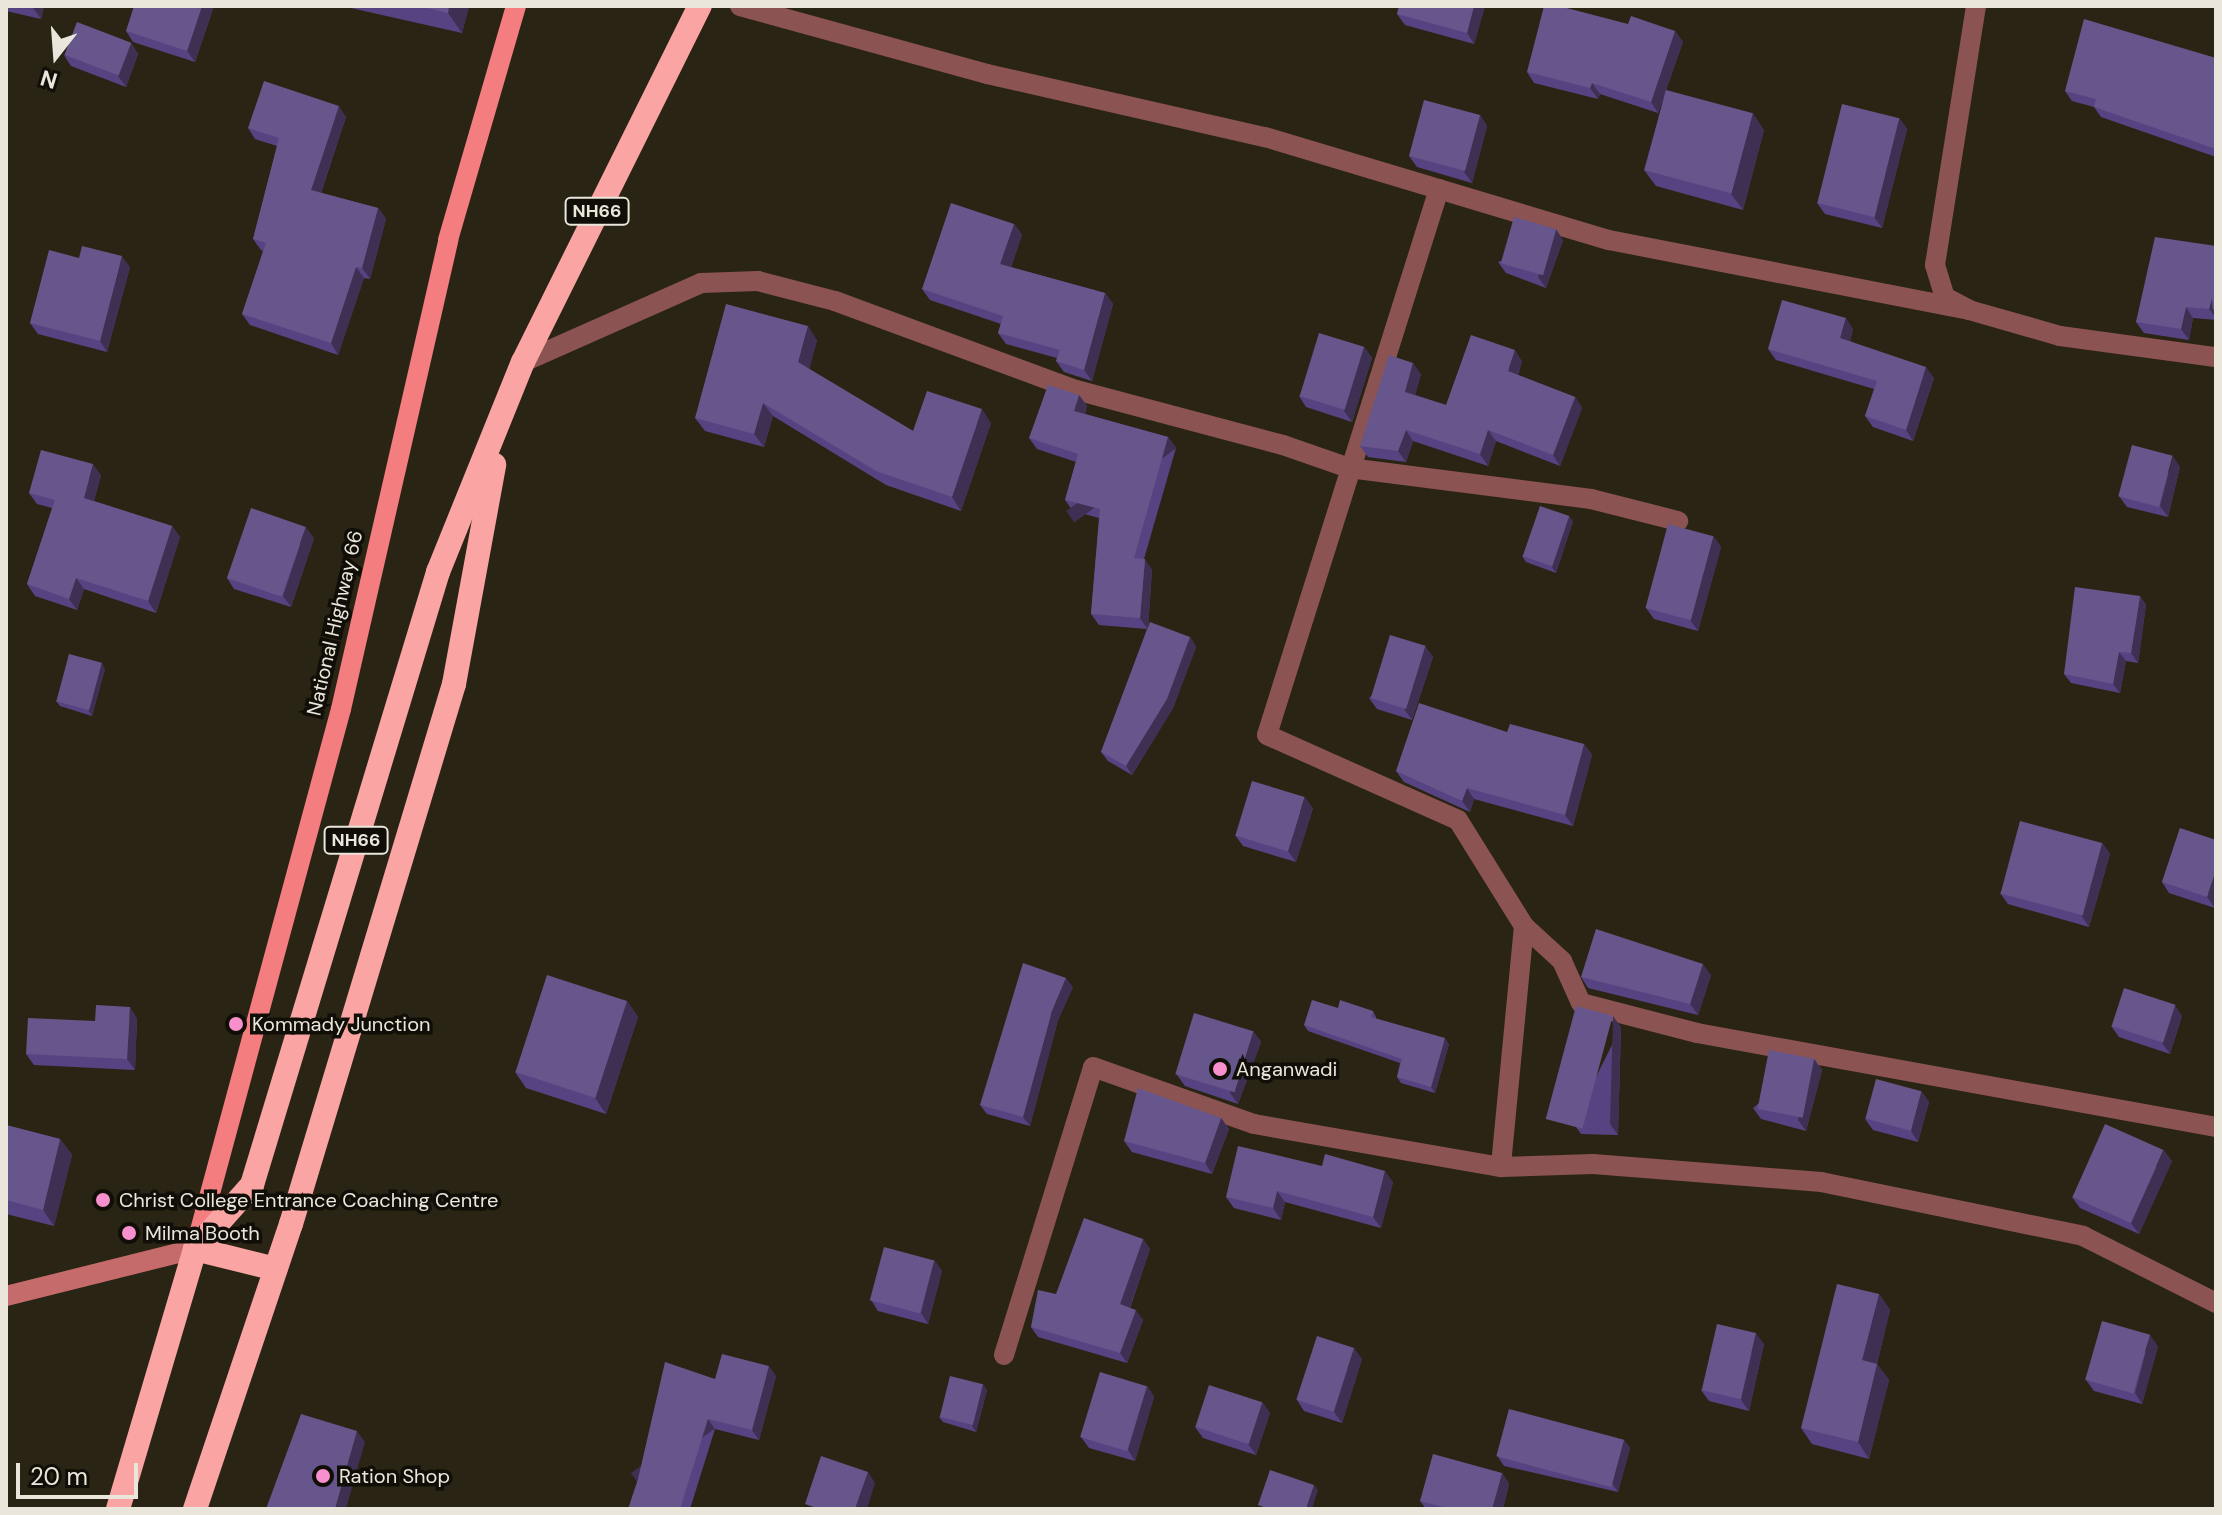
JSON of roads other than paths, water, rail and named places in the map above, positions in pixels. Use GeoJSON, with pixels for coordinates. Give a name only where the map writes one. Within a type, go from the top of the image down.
{"type":"FeatureCollection","features":[{"type":"Feature","properties":{"kind":"highway","name":"NH66"},"geometry":{"type":"LineString","coordinates":[[118,1509],[195,1249],[252,1185],[438,572],[523,362],[700,6]]}},
{"type":"Feature","properties":{"kind":"highway","name":"NH66"},"geometry":{"type":"LineString","coordinates":[[195,1509],[276,1269],[454,684],[502,419]]}},
{"type":"Feature","properties":{"kind":"highway"},"geometry":{"type":"LineString","coordinates":[[195,1249],[276,1269]]}},
{"type":"Feature","properties":{"kind":"main road","name":"National Highway 66"},"geometry":{"type":"LineString","coordinates":[[195,1249],[341,709],[448,240],[516,6]]}},
{"type":"Feature","properties":{"kind":"main road"},"geometry":{"type":"LineString","coordinates":[[6,1296],[195,1249]]}},
{"type":"Feature","properties":{"kind":"street"},"geometry":{"type":"LineString","coordinates":[[740,6],[987,74],[1265,137],[1609,240],[1969,310],[2060,336],[2216,357]]}},
{"type":"Feature","properties":{"kind":"street"},"geometry":{"type":"LineString","coordinates":[[1969,310],[1945,297],[1935,265],[1976,6]]}},
{"type":"Feature","properties":{"kind":"street"},"geometry":{"type":"LineString","coordinates":[[1439,189],[1267,735],[1458,820],[1524,926],[1562,961],[1581,1003],[1638,1020],[2216,1127]]}},
{"type":"Feature","properties":{"kind":"street"},"geometry":{"type":"LineString","coordinates":[[523,362],[701,283],[758,281],[835,301],[1076,390],[1283,445],[1349,468],[1591,499],[1678,521]]}},
{"type":"Feature","properties":{"kind":"street"},"geometry":{"type":"LineString","coordinates":[[1501,1167],[1524,926]]}},
{"type":"Feature","properties":{"kind":"street"},"geometry":{"type":"LineString","coordinates":[[1004,1355],[1093,1067],[1254,1124],[1501,1167],[1593,1164],[1821,1182],[2083,1236],[2216,1303]]}},
{"type":"Feature","properties":{"kind":"place","name":"Kommady Junction"},"geometry":{"type":"Point","coordinates":[236,1024]}},
{"type":"Feature","properties":{"kind":"place","name":"Anganwadi"},"geometry":{"type":"Point","coordinates":[1220,1069]}},
{"type":"Feature","properties":{"kind":"place","name":"Christ College Entrance Coaching Centre"},"geometry":{"type":"Point","coordinates":[103,1200]}},
{"type":"Feature","properties":{"kind":"place","name":"Milma Booth"},"geometry":{"type":"Point","coordinates":[129,1233]}},
{"type":"Feature","properties":{"kind":"place","name":"Ration Shop"},"geometry":{"type":"Point","coordinates":[323,1476]}}]}
